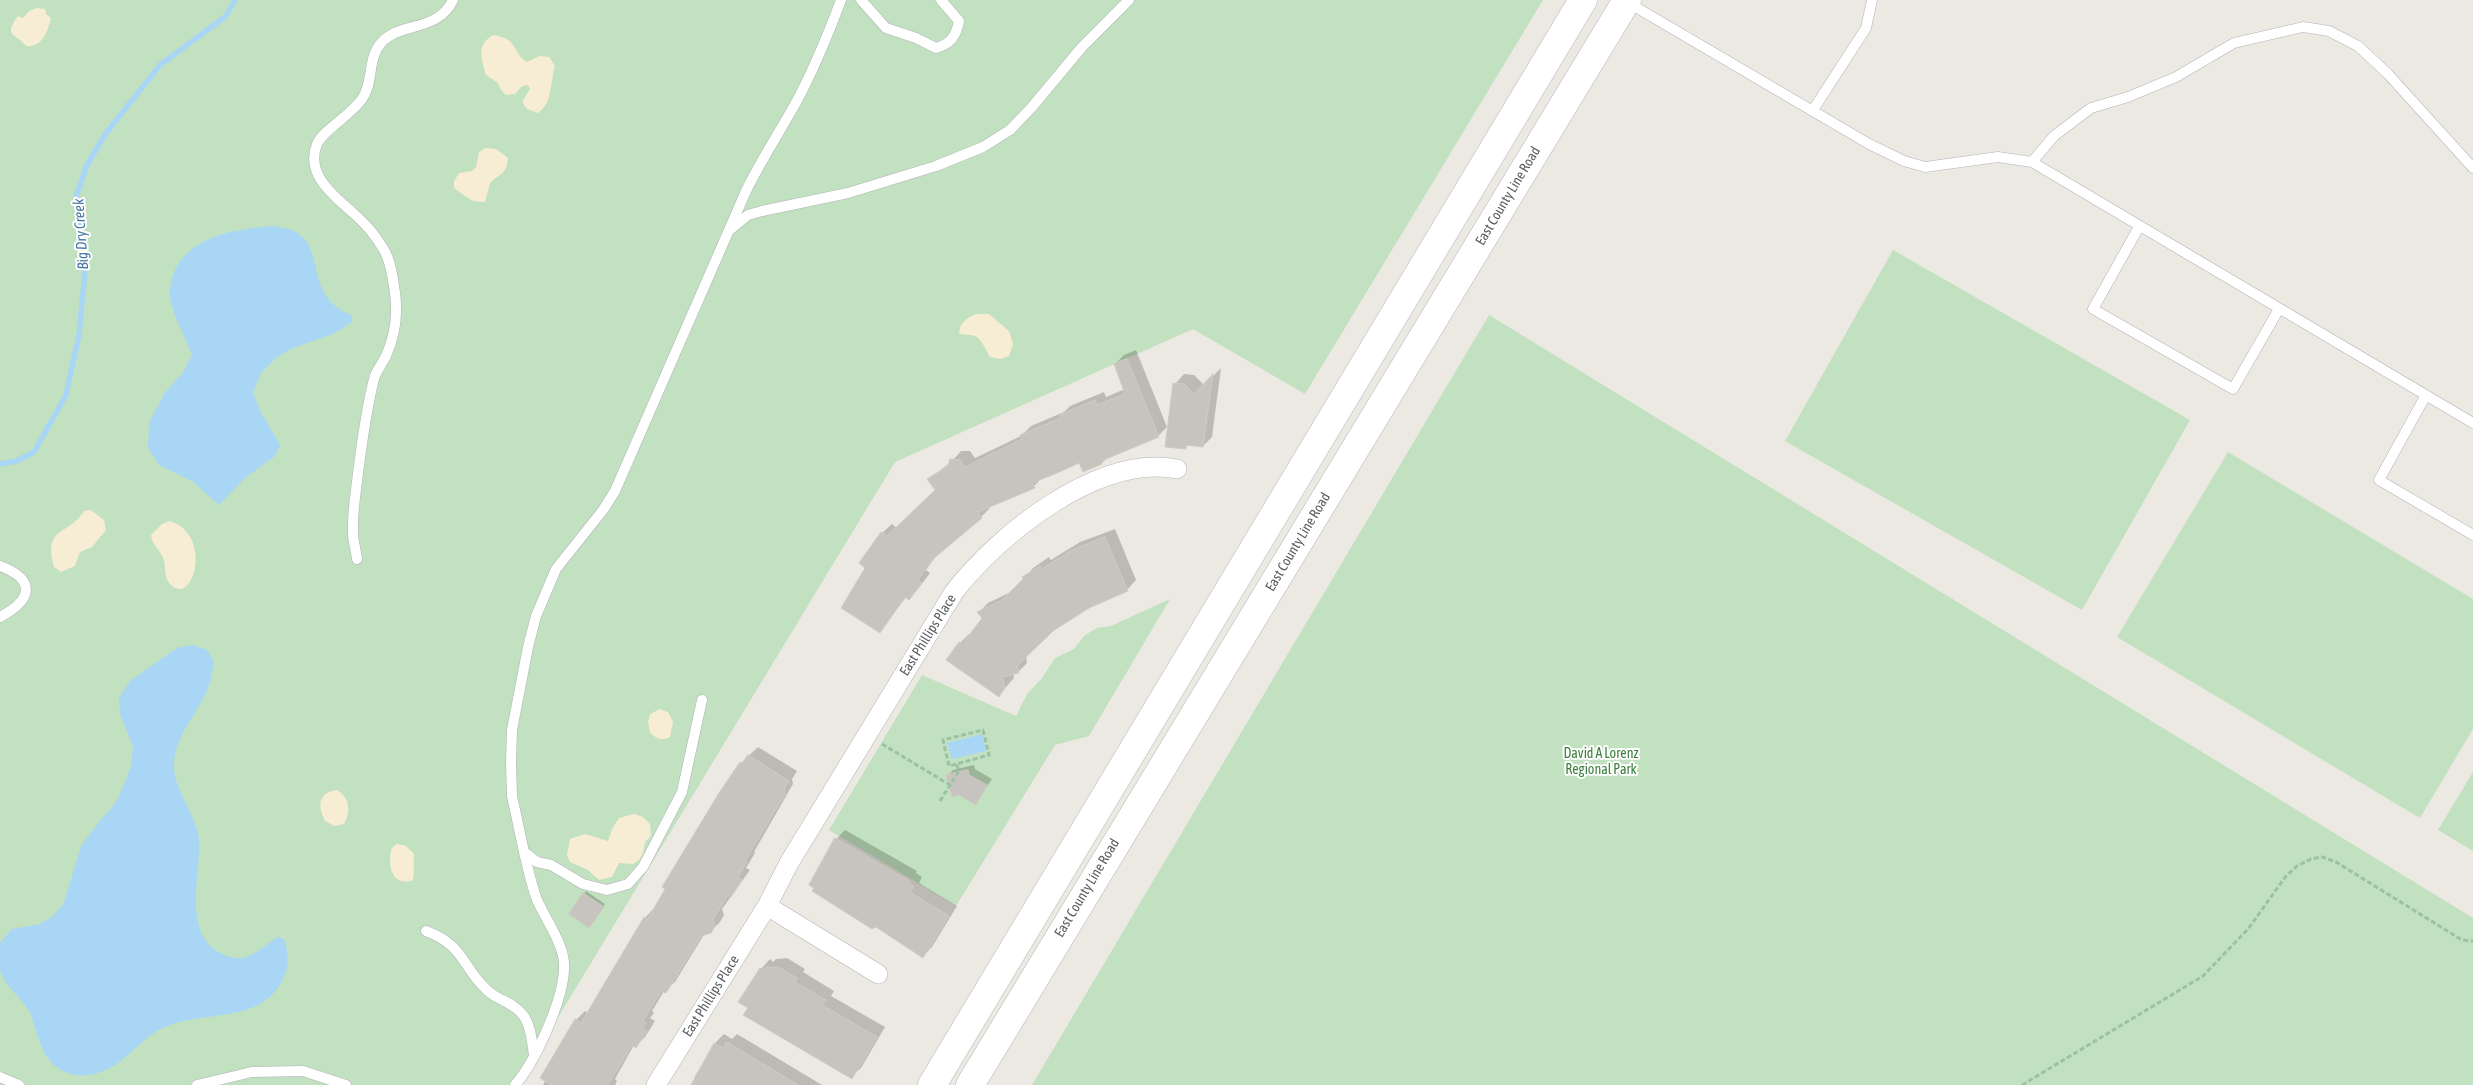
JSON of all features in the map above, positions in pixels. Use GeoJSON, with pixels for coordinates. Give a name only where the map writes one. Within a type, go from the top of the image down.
{"type":"FeatureCollection","features":[{"type":"Feature","properties":{"kind":"main road"},"geometry":{"type":"LineString","coordinates":[[932,1085],[1583,0]]}},
{"type":"Feature","properties":{"kind":"main road","name":"East County Line Road"},"geometry":{"type":"LineString","coordinates":[[970,1085],[1625,1]]}},
{"type":"Feature","properties":{"kind":"street","name":"East Phillips Place"},"geometry":{"type":"LineString","coordinates":[[656,1085],[767,906],[789,863],[954,592],[993,548],[1019,525],[1058,500],[1089,484],[1132,469],[1166,467],[1177,469]]}},
{"type":"Feature","properties":{"kind":"street"},"geometry":{"type":"LineString","coordinates":[[767,906],[878,974]]}},
{"type":"Feature","properties":{"kind":"lane"},"geometry":{"type":"LineString","coordinates":[[357,559],[353,534],[366,416],[375,377],[394,334],[397,306],[394,280],[384,251],[371,232],[353,212],[331,194],[318,176],[314,155],[318,142],[355,109],[363,98],[369,85],[374,54],[381,42],[392,34],[418,28],[437,19],[453,0]]}},
{"type":"Feature","properties":{"kind":"lane"},"geometry":{"type":"LineString","coordinates":[[515,1085],[522,1077],[534,1055],[560,1000],[565,962],[550,923],[538,901],[524,852],[512,796],[512,730],[536,616],[556,569],[603,510],[615,491],[743,199],[763,156],[802,92],[826,40],[841,0]]}},
{"type":"Feature","properties":{"kind":"lane"},"geometry":{"type":"LineString","coordinates":[[861,0],[886,28],[916,38],[936,48],[947,45],[957,34],[959,22],[941,0]]}},
{"type":"Feature","properties":{"kind":"lane"},"geometry":{"type":"LineString","coordinates":[[726,236],[735,224],[762,211],[848,193],[936,166],[983,147],[1016,124],[1082,47],[1129,0]]}},
{"type":"Feature","properties":{"kind":"lane"},"geometry":{"type":"LineString","coordinates":[[1813,110],[1866,28],[1872,0]]}},
{"type":"Feature","properties":{"kind":"lane"},"geometry":{"type":"LineString","coordinates":[[1625,1],[1868,144],[1904,160],[1925,167],[1998,157],[2032,162],[2473,423]]}},
{"type":"Feature","properties":{"kind":"lane"},"geometry":{"type":"LineString","coordinates":[[2032,162],[2054,136],[2091,108],[2128,97],[2176,77],[2234,43],[2302,27],[2329,31],[2358,46],[2388,74],[2473,168]]}},
{"type":"Feature","properties":{"kind":"lane"},"geometry":{"type":"LineString","coordinates":[[743,199],[752,209],[762,211]]}},
{"type":"Feature","properties":{"kind":"lane"},"geometry":{"type":"LineString","coordinates":[[2139,227],[2094,309],[2233,389],[2279,308]]}},
{"type":"Feature","properties":{"kind":"lane"},"geometry":{"type":"LineString","coordinates":[[2426,395],[2379,480],[2473,535]]}},
{"type":"Feature","properties":{"kind":"lane"},"geometry":{"type":"LineString","coordinates":[[0,566],[15,572],[24,580],[26,590],[20,603],[0,617]]}},
{"type":"Feature","properties":{"kind":"lane"},"geometry":{"type":"LineString","coordinates":[[524,852],[537,862],[557,868],[582,884],[607,890],[628,884],[648,858],[682,792],[702,700]]}},
{"type":"Feature","properties":{"kind":"lane"},"geometry":{"type":"LineString","coordinates":[[426,931],[442,936],[457,948],[476,978],[490,992],[514,1004],[524,1016],[530,1031],[534,1055]]}},
{"type":"Feature","properties":{"kind":"lane"},"geometry":{"type":"LineString","coordinates":[[197,1085],[252,1072],[303,1071],[346,1085]]}},
{"type":"Feature","properties":{"kind":"lane"},"geometry":{"type":"LineString","coordinates":[[0,1076],[19,1085]]}},
{"type":"Feature","properties":{"kind":"path"},"geometry":{"type":"LineString","coordinates":[[983,730],[989,754],[956,764],[950,766],[943,740],[983,730]]}},
{"type":"Feature","properties":{"kind":"path"},"geometry":{"type":"LineString","coordinates":[[867,735],[950,785]]}},
{"type":"Feature","properties":{"kind":"path"},"geometry":{"type":"LineString","coordinates":[[940,801],[959,771],[956,764]]}},
{"type":"Feature","properties":{"kind":"path"},"geometry":{"type":"LineString","coordinates":[[2022,1085],[2204,976],[2248,929],[2286,876],[2297,866],[2311,859],[2322,857],[2336,862],[2462,940],[2473,941]]}},
{"type":"Feature","properties":{"kind":"green space"},"geometry":{"type":"Polygon","coordinates":[[[0,0],[1543,0],[1305,394],[1193,329],[895,462],[517,1085],[0,1085],[0,0]]]}},
{"type":"Feature","properties":{"kind":"green space"},"geometry":{"type":"Polygon","coordinates":[[[1893,250],[2190,420],[2082,610],[1785,441],[1893,250]]]}},
{"type":"Feature","properties":{"kind":"green space","name":"David A Lorenz Regional Park"},"geometry":{"type":"Polygon","coordinates":[[[1489,315],[2473,918],[2473,1085],[1032,1085],[1489,315]]]}},
{"type":"Feature","properties":{"kind":"green space"},"geometry":{"type":"Polygon","coordinates":[[[2228,452],[2473,599],[2473,729],[2420,818],[2117,637],[2228,452]]]}},
{"type":"Feature","properties":{"kind":"green space"},"geometry":{"type":"Polygon","coordinates":[[[1170,599],[1089,736],[1055,745],[956,906],[829,830],[922,675],[1016,716],[1027,694],[1042,678],[1055,658],[1074,649],[1085,635],[1097,628],[1111,626],[1170,599]]]}},
{"type":"Feature","properties":{"kind":"green space"},"geometry":{"type":"Polygon","coordinates":[[[2473,772],[2473,851],[2438,830],[2473,772]]]}},
{"type":"Feature","properties":{"kind":"sand"},"geometry":{"type":"Polygon","coordinates":[[[37,8],[45,9],[46,14],[51,18],[50,23],[40,41],[32,46],[26,46],[11,32],[11,28],[18,16],[23,18],[29,11],[37,8]]]}},
{"type":"Feature","properties":{"kind":"sand"},"geometry":{"type":"Polygon","coordinates":[[[493,35],[502,37],[511,43],[527,62],[539,56],[549,57],[555,66],[549,98],[543,109],[538,113],[527,109],[522,102],[530,89],[528,85],[522,86],[515,94],[506,95],[498,83],[486,75],[481,52],[484,43],[493,35]]]}},
{"type":"Feature","properties":{"kind":"sand"},"geometry":{"type":"Polygon","coordinates":[[[485,148],[496,149],[508,158],[504,171],[490,183],[485,202],[480,202],[468,198],[454,188],[454,181],[459,173],[472,171],[476,167],[479,152],[485,148]]]}},
{"type":"Feature","properties":{"kind":"sand"},"geometry":{"type":"Polygon","coordinates":[[[976,314],[989,314],[1009,331],[1013,344],[1009,356],[1000,359],[990,357],[982,342],[977,338],[973,335],[959,333],[964,321],[976,314]]]}},
{"type":"Feature","properties":{"kind":"sand"},"geometry":{"type":"Polygon","coordinates":[[[91,510],[104,520],[106,530],[92,547],[80,552],[75,566],[61,572],[54,567],[52,544],[55,537],[78,519],[84,511],[91,510]]]}},
{"type":"Feature","properties":{"kind":"sand"},"geometry":{"type":"Polygon","coordinates":[[[170,521],[184,529],[192,540],[195,554],[195,567],[192,579],[186,587],[178,589],[168,581],[163,558],[151,535],[162,524],[170,521]]]}},
{"type":"Feature","properties":{"kind":"sand"},"geometry":{"type":"Polygon","coordinates":[[[660,709],[668,712],[673,722],[670,737],[664,739],[657,738],[650,733],[648,722],[650,714],[660,709]]]}},
{"type":"Feature","properties":{"kind":"sand"},"geometry":{"type":"Polygon","coordinates":[[[337,790],[347,801],[348,815],[344,824],[334,826],[325,821],[320,805],[326,794],[337,790]]]}},
{"type":"Feature","properties":{"kind":"sand"},"geometry":{"type":"Polygon","coordinates":[[[634,814],[643,817],[650,824],[651,836],[645,842],[643,853],[639,860],[633,864],[619,863],[612,877],[599,880],[588,870],[570,862],[567,855],[570,839],[585,834],[608,841],[612,829],[619,818],[634,814]]]}},
{"type":"Feature","properties":{"kind":"sand"},"geometry":{"type":"Polygon","coordinates":[[[397,844],[406,846],[414,854],[413,880],[406,882],[400,880],[392,873],[390,860],[392,848],[397,844]]]}},
{"type":"Feature","properties":{"kind":"water"},"geometry":{"type":"Polygon","coordinates":[[[273,226],[293,230],[307,242],[312,252],[321,286],[327,297],[337,307],[351,315],[352,322],[335,333],[293,348],[277,357],[261,373],[253,392],[260,411],[280,445],[275,456],[245,478],[219,505],[192,481],[159,465],[148,448],[149,423],[164,394],[183,372],[192,355],[172,307],[170,292],[174,274],[181,260],[207,240],[240,230],[273,226]]]}},
{"type":"Feature","properties":{"kind":"water"},"geometry":{"type":"Polygon","coordinates":[[[193,645],[207,650],[214,661],[206,693],[177,746],[174,766],[175,777],[197,829],[199,840],[196,900],[200,929],[207,941],[217,951],[235,958],[252,955],[278,937],[284,939],[288,956],[286,972],[281,983],[271,996],[258,1005],[228,1014],[180,1022],[165,1027],[153,1033],[123,1059],[106,1070],[87,1075],[68,1073],[59,1069],[47,1057],[30,1013],[5,981],[0,969],[0,943],[12,929],[40,924],[53,916],[64,903],[81,846],[115,804],[131,766],[133,747],[120,713],[119,698],[130,681],[177,648],[193,645]]]}},
{"type":"Feature","properties":{"kind":"water"},"geometry":{"type":"Polygon","coordinates":[[[982,734],[986,751],[952,759],[947,743],[982,734]]]}},
{"type":"Feature","properties":{"kind":"building"},"geometry":{"type":"Polygon","coordinates":[[[1127,359],[1159,437],[1101,461],[1102,464],[1083,472],[1079,463],[1032,483],[1035,488],[978,512],[982,518],[933,559],[918,580],[922,583],[909,600],[905,597],[880,633],[841,608],[865,568],[859,563],[881,532],[887,536],[935,490],[927,479],[948,466],[950,459],[960,460],[965,467],[1022,439],[1020,435],[1061,418],[1060,415],[1095,400],[1097,405],[1125,394],[1114,364],[1127,359]]]}},
{"type":"Feature","properties":{"kind":"building"},"geometry":{"type":"Polygon","coordinates":[[[1213,374],[1203,447],[1186,445],[1186,449],[1165,447],[1173,383],[1184,384],[1194,394],[1213,374]]]}},
{"type":"Feature","properties":{"kind":"building"},"geometry":{"type":"Polygon","coordinates":[[[1105,537],[1128,591],[1089,608],[1053,631],[1017,666],[1019,673],[1002,677],[1005,688],[999,697],[946,660],[959,642],[962,645],[982,618],[977,612],[1002,600],[1023,579],[1022,577],[1040,566],[1042,569],[1070,551],[1105,537]]]}},
{"type":"Feature","properties":{"kind":"building"},"geometry":{"type":"Polygon","coordinates":[[[748,755],[789,781],[784,789],[785,794],[745,861],[747,862],[738,877],[742,880],[731,897],[728,895],[713,919],[715,926],[711,933],[701,936],[666,993],[661,991],[643,1021],[646,1023],[642,1028],[647,1031],[636,1048],[632,1045],[608,1085],[551,1085],[540,1078],[575,1019],[581,1023],[644,917],[648,919],[665,889],[662,887],[719,793],[740,762],[742,764],[748,755]]]}},
{"type":"Feature","properties":{"kind":"building"},"geometry":{"type":"Polygon","coordinates":[[[968,770],[969,775],[987,785],[976,805],[959,795],[952,797],[946,775],[968,770]]]}},
{"type":"Feature","properties":{"kind":"building"},"geometry":{"type":"Polygon","coordinates":[[[835,838],[909,881],[908,883],[914,886],[910,892],[949,916],[923,958],[876,927],[872,929],[812,891],[814,888],[809,885],[835,838]]]}},
{"type":"Feature","properties":{"kind":"building"},"geometry":{"type":"Polygon","coordinates":[[[583,893],[604,907],[589,928],[569,914],[583,893]]]}},
{"type":"Feature","properties":{"kind":"building"},"geometry":{"type":"Polygon","coordinates":[[[778,967],[797,978],[795,982],[826,1000],[822,1005],[877,1037],[852,1079],[743,1015],[748,1008],[738,1002],[760,968],[764,971],[765,968],[778,967]]]}},
{"type":"Feature","properties":{"kind":"building"},"geometry":{"type":"Polygon","coordinates":[[[727,1042],[798,1085],[691,1085],[714,1043],[723,1048],[727,1042]]]}},
{"type":"Feature","properties":{"kind":"waterway","name":"Big Dry Creek"},"geometry":{"type":"LineString","coordinates":[[0,464],[16,461],[34,452],[66,395],[79,335],[86,261],[76,197],[87,165],[106,133],[160,65],[226,16],[235,0]]}}]}
